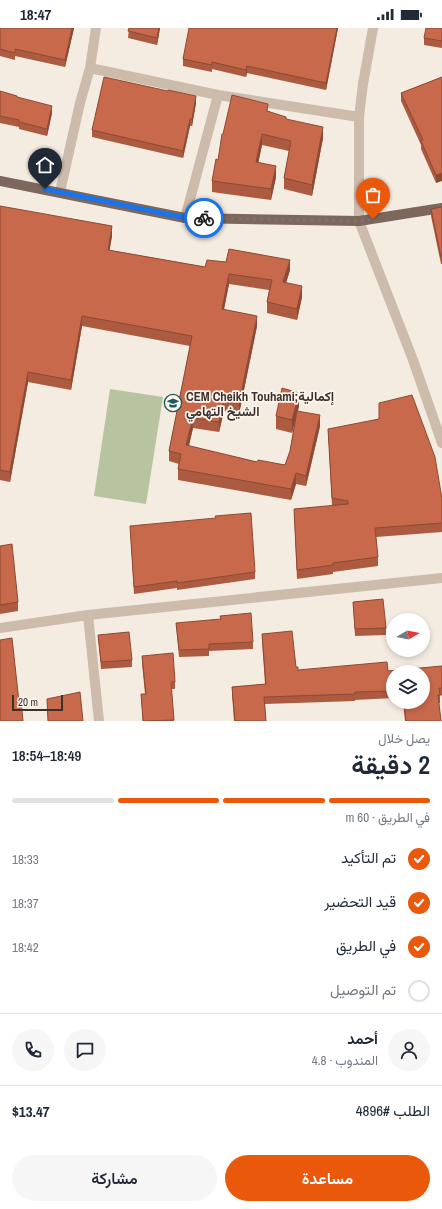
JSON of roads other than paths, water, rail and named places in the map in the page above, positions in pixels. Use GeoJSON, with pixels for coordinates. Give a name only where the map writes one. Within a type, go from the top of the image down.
{"type":"FeatureCollection","features":[{"type":"Feature","properties":{"kind":"main road"},"geometry":{"type":"LineString","coordinates":[[0,180],[186,218],[359,221],[442,208]]}},
{"type":"Feature","properties":{"kind":"street"},"geometry":{"type":"LineString","coordinates":[[60,192],[80,103],[90,68],[96,28]]}},
{"type":"Feature","properties":{"kind":"street"},"geometry":{"type":"LineString","coordinates":[[373,28],[359,116],[359,221],[413,360],[442,443]]}},
{"type":"Feature","properties":{"kind":"street"},"geometry":{"type":"LineString","coordinates":[[90,68],[218,95],[359,116]]}},
{"type":"Feature","properties":{"kind":"street"},"geometry":{"type":"LineString","coordinates":[[186,218],[218,95]]}},
{"type":"Feature","properties":{"kind":"street"},"geometry":{"type":"LineString","coordinates":[[0,628],[88,615],[442,578]]}},
{"type":"Feature","properties":{"kind":"street"},"geometry":{"type":"LineString","coordinates":[[88,615],[99,721]]}},
{"type":"Feature","properties":{"kind":"place","name":"CEM Cheikh Touhami;إكمالية الشيخ التهامي"},"geometry":{"type":"Point","coordinates":[173,403]}}]}
